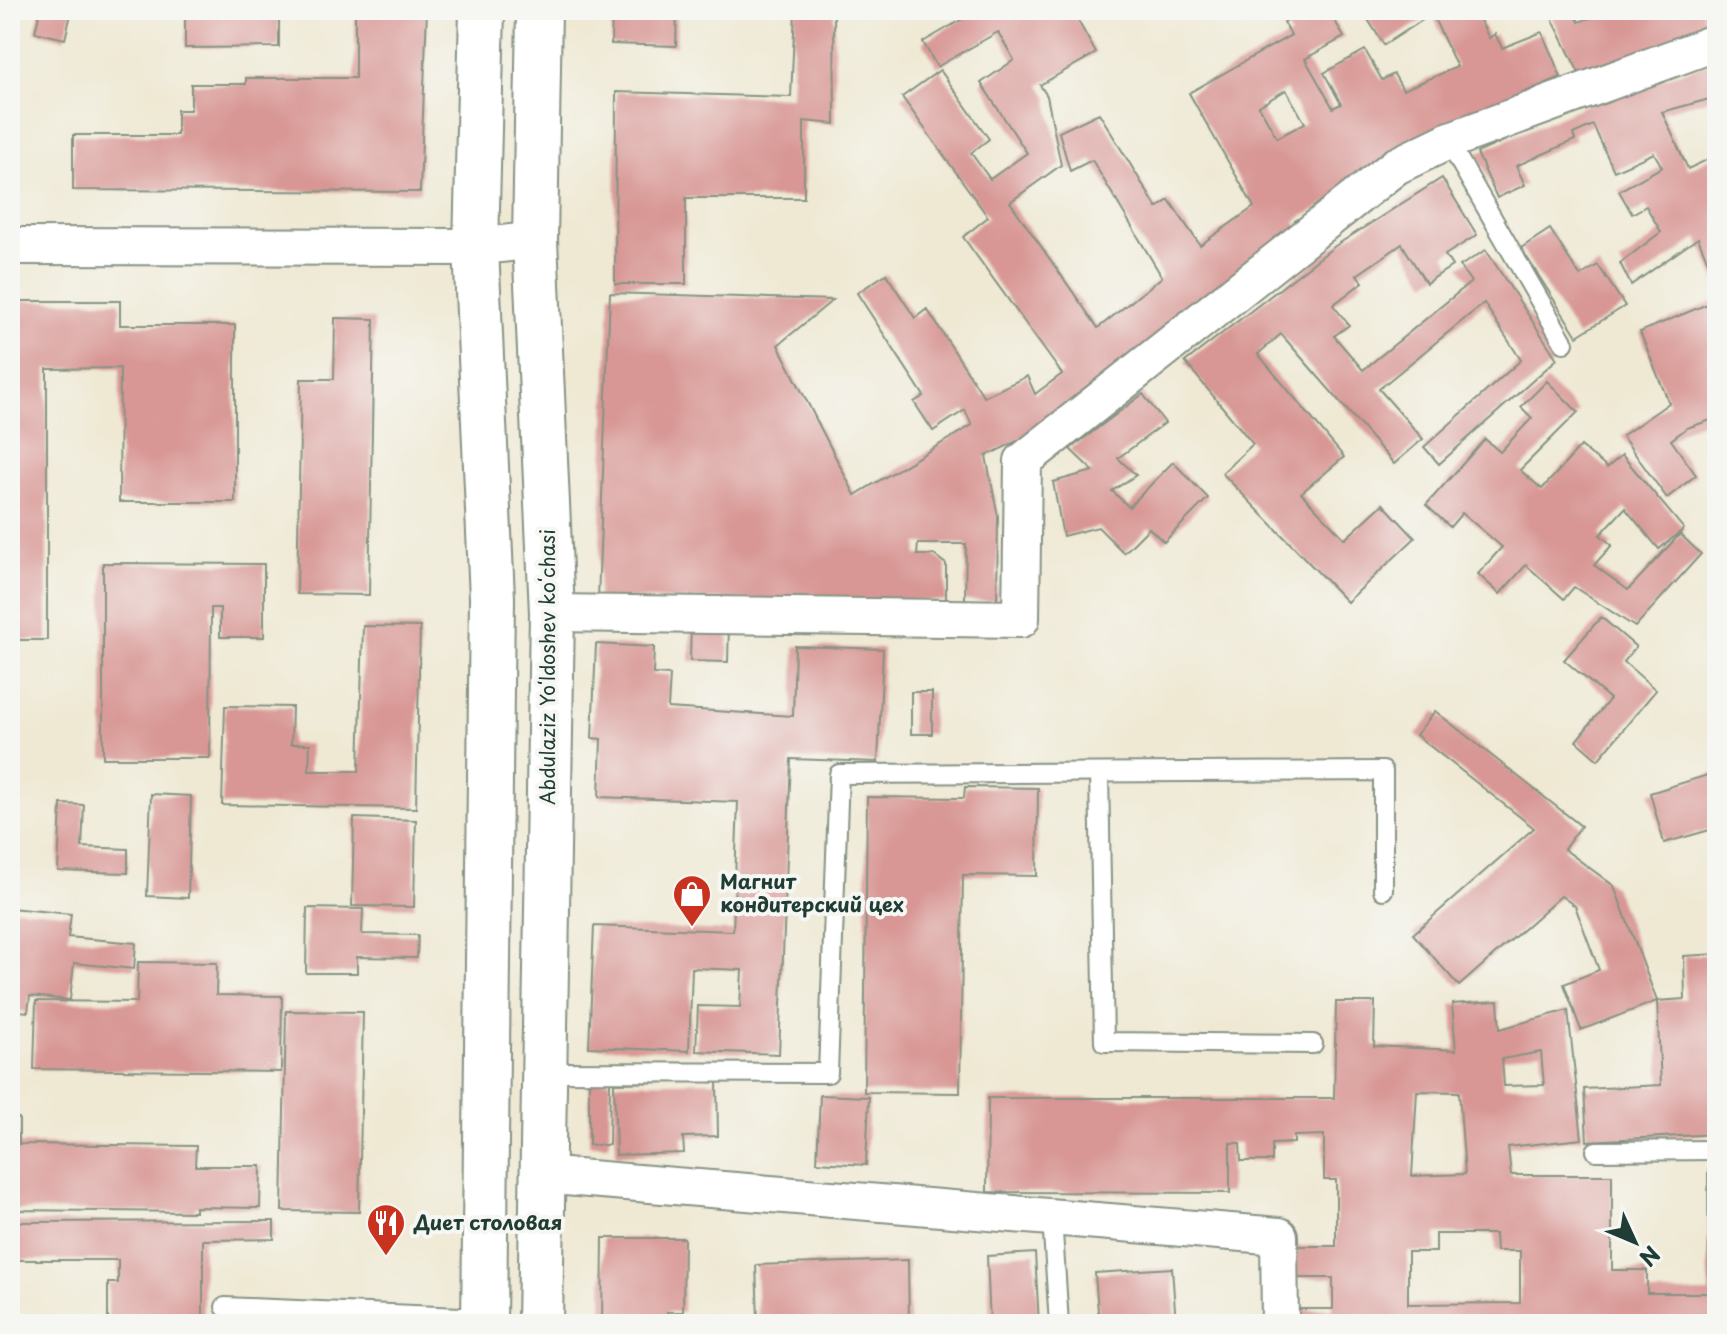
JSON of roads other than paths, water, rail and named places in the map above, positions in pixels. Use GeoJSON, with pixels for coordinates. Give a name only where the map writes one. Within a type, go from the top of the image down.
{"type":"FeatureCollection","features":[{"type":"Feature","properties":{"kind":"main road"},"geometry":{"type":"LineString","coordinates":[[482,10],[476,247],[492,598],[484,1321]]}},
{"type":"Feature","properties":{"kind":"main road","name":"Abdulaziz Yoʻldoshev koʻchasi"},"geometry":{"type":"LineString","coordinates":[[539,10],[535,240],[552,613],[540,1324]]}},
{"type":"Feature","properties":{"kind":"main road"},"geometry":{"type":"LineString","coordinates":[[486,1071],[542,1072]]}},
{"type":"Feature","properties":{"kind":"street"},"geometry":{"type":"LineString","coordinates":[[552,613],[1021,619],[1023,461],[1396,166],[1448,141],[1717,42]]}},
{"type":"Feature","properties":{"kind":"street"},"geometry":{"type":"LineString","coordinates":[[10,246],[476,247],[535,240]]}},
{"type":"Feature","properties":{"kind":"street"},"geometry":{"type":"LineString","coordinates":[[541,1175],[1279,1236],[1280,1324]]}},
{"type":"Feature","properties":{"kind":"lane"},"geometry":{"type":"LineString","coordinates":[[1448,141],[1564,343]]}},
{"type":"Feature","properties":{"kind":"lane"},"geometry":{"type":"LineString","coordinates":[[542,1072],[828,1073],[839,774],[1383,771],[1383,890]]}},
{"type":"Feature","properties":{"kind":"lane"},"geometry":{"type":"LineString","coordinates":[[1099,773],[1104,1042],[1313,1044]]}},
{"type":"Feature","properties":{"kind":"lane"},"geometry":{"type":"LineString","coordinates":[[1596,1151],[1717,1150]]}},
{"type":"Feature","properties":{"kind":"lane"},"geometry":{"type":"LineString","coordinates":[[1052,1217],[1059,1324]]}},
{"type":"Feature","properties":{"kind":"lane"},"geometry":{"type":"LineString","coordinates":[[225,1307],[484,1321]]}},
{"type":"Feature","properties":{"kind":"place","name":"Магнит кондитерский цех"},"geometry":{"type":"Point","coordinates":[692,928]}},
{"type":"Feature","properties":{"kind":"place","name":"Диет столовая"},"geometry":{"type":"Point","coordinates":[386,1257]}}]}
